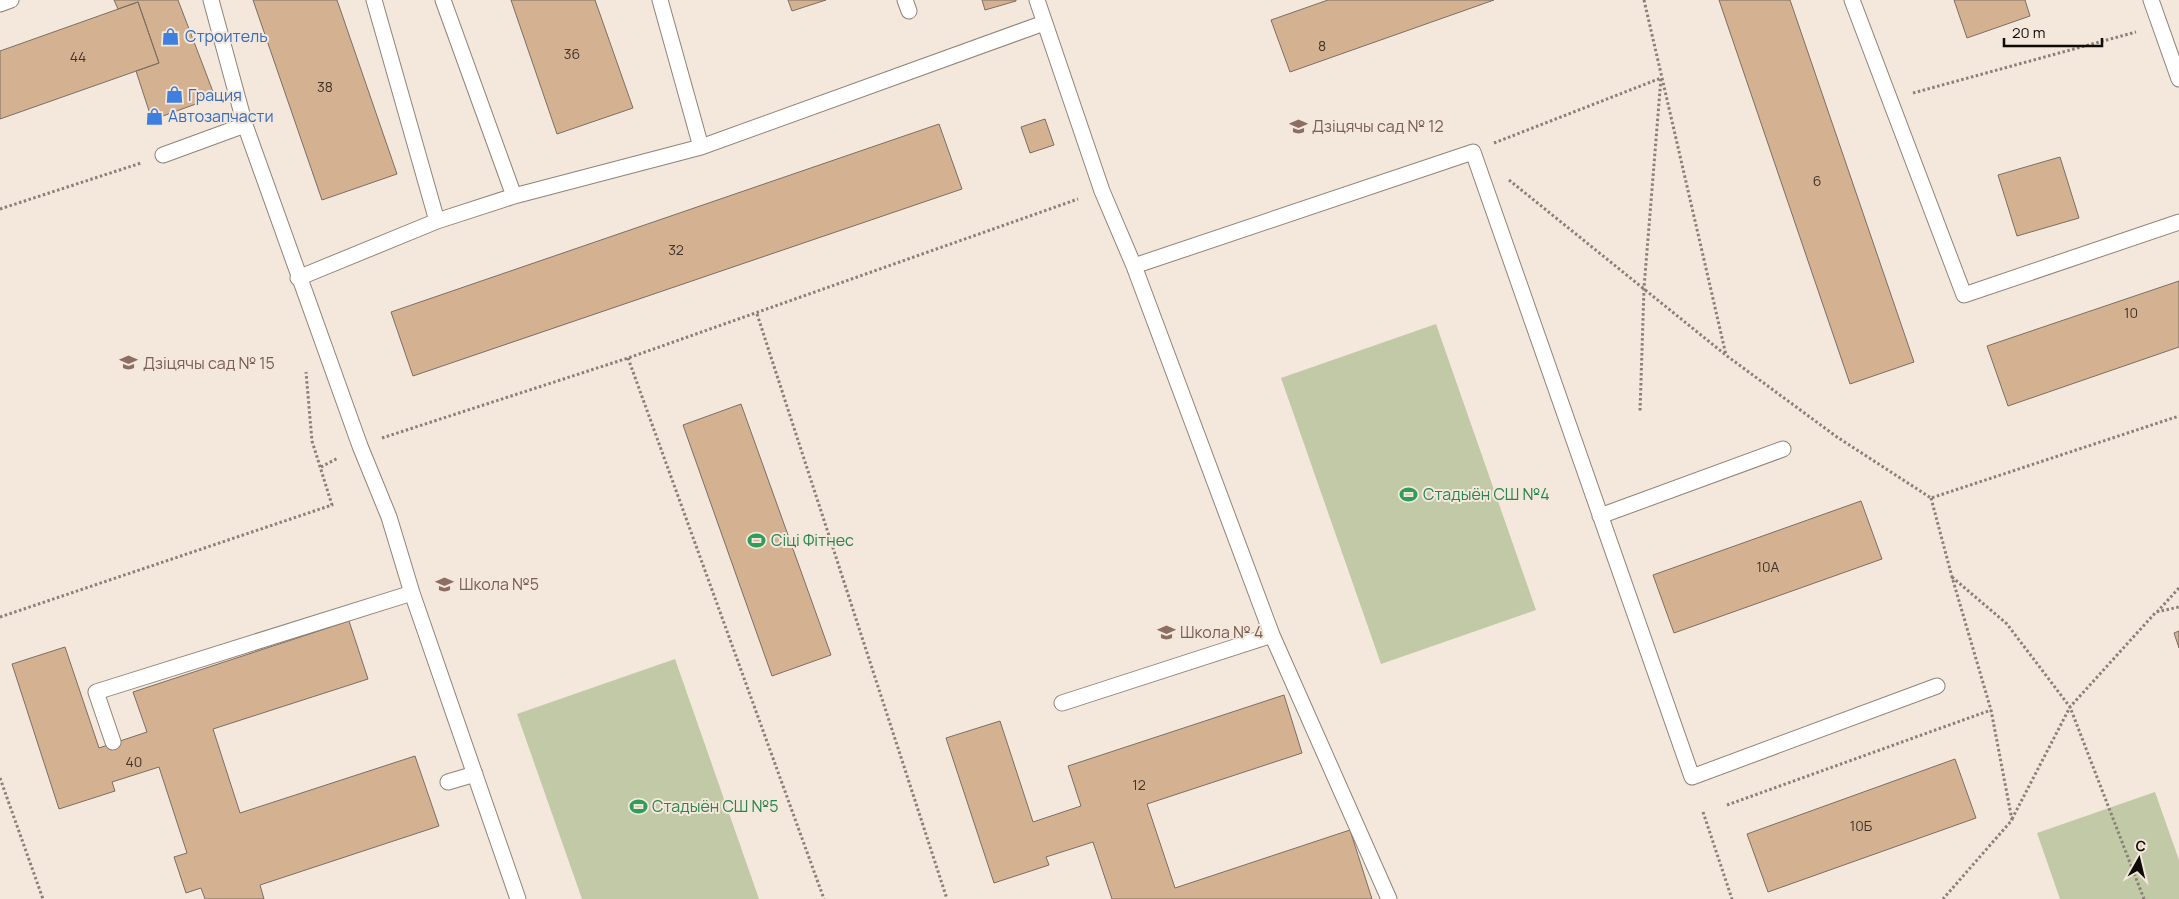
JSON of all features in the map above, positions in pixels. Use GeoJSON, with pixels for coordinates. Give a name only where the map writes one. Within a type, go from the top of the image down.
{"type":"FeatureCollection","features":[{"type":"Feature","properties":{"kind":"lane"},"geometry":{"type":"LineString","coordinates":[[0,4],[11,0]]}},
{"type":"Feature","properties":{"kind":"lane"},"geometry":{"type":"LineString","coordinates":[[211,0],[244,125],[360,446],[389,517],[412,593],[518,899]]}},
{"type":"Feature","properties":{"kind":"lane"},"geometry":{"type":"LineString","coordinates":[[374,0],[437,221]]}},
{"type":"Feature","properties":{"kind":"lane"},"geometry":{"type":"LineString","coordinates":[[443,0],[514,196]]}},
{"type":"Feature","properties":{"kind":"lane"},"geometry":{"type":"LineString","coordinates":[[660,0],[701,148]]}},
{"type":"Feature","properties":{"kind":"lane"},"geometry":{"type":"LineString","coordinates":[[1037,0],[1102,191],[1134,266],[1272,635],[1389,899]]}},
{"type":"Feature","properties":{"kind":"lane"},"geometry":{"type":"LineString","coordinates":[[1852,0],[1888,100],[1964,295],[2179,222]]}},
{"type":"Feature","properties":{"kind":"lane"},"geometry":{"type":"LineString","coordinates":[[2151,0],[2179,79]]}},
{"type":"Feature","properties":{"kind":"lane"},"geometry":{"type":"LineString","coordinates":[[298,278],[437,221],[514,196],[701,148],[1044,23]]}},
{"type":"Feature","properties":{"kind":"lane"},"geometry":{"type":"LineString","coordinates":[[163,156],[244,125]]}},
{"type":"Feature","properties":{"kind":"lane"},"geometry":{"type":"LineString","coordinates":[[1134,266],[1473,152],[1692,777],[1937,686]]}},
{"type":"Feature","properties":{"kind":"lane"},"geometry":{"type":"LineString","coordinates":[[1600,516],[1783,449]]}},
{"type":"Feature","properties":{"kind":"lane"},"geometry":{"type":"LineString","coordinates":[[113,742],[96,692],[412,593]]}},
{"type":"Feature","properties":{"kind":"lane"},"geometry":{"type":"LineString","coordinates":[[1062,703],[1272,635]]}},
{"type":"Feature","properties":{"kind":"lane"},"geometry":{"type":"LineString","coordinates":[[448,782],[475,774]]}},
{"type":"Feature","properties":{"kind":"path"},"geometry":{"type":"LineString","coordinates":[[1644,0],[1727,356]]}},
{"type":"Feature","properties":{"kind":"path"},"geometry":{"type":"LineString","coordinates":[[1888,100],[2160,26]]}},
{"type":"Feature","properties":{"kind":"path"},"geometry":{"type":"LineString","coordinates":[[1473,152],[1661,78]]}},
{"type":"Feature","properties":{"kind":"path"},"geometry":{"type":"LineString","coordinates":[[1640,412],[1644,288],[1661,78]]}},
{"type":"Feature","properties":{"kind":"path"},"geometry":{"type":"LineString","coordinates":[[0,209],[163,156]]}},
{"type":"Feature","properties":{"kind":"path"},"geometry":{"type":"LineString","coordinates":[[1504,176],[1727,356],[1838,437],[1931,498],[1991,710],[2012,820]]}},
{"type":"Feature","properties":{"kind":"path"},"geometry":{"type":"LineString","coordinates":[[321,467],[360,446],[757,314],[1102,191]]}},
{"type":"Feature","properties":{"kind":"path"},"geometry":{"type":"LineString","coordinates":[[757,314],[946,899]]}},
{"type":"Feature","properties":{"kind":"path"},"geometry":{"type":"LineString","coordinates":[[628,358],[824,899]]}},
{"type":"Feature","properties":{"kind":"path"},"geometry":{"type":"LineString","coordinates":[[0,617],[332,505],[312,441],[305,364]]}},
{"type":"Feature","properties":{"kind":"path"},"geometry":{"type":"LineString","coordinates":[[1931,498],[2179,416]]}},
{"type":"Feature","properties":{"kind":"path"},"geometry":{"type":"LineString","coordinates":[[1952,577],[2007,624],[2070,707],[2144,899]]}},
{"type":"Feature","properties":{"kind":"path"},"geometry":{"type":"LineString","coordinates":[[1944,899],[2012,820],[2070,707],[2179,588]]}},
{"type":"Feature","properties":{"kind":"path"},"geometry":{"type":"LineString","coordinates":[[2156,612],[2179,607]]}},
{"type":"Feature","properties":{"kind":"path"},"geometry":{"type":"LineString","coordinates":[[1727,805],[1991,710]]}},
{"type":"Feature","properties":{"kind":"path"},"geometry":{"type":"LineString","coordinates":[[0,778],[44,899]]}},
{"type":"Feature","properties":{"kind":"path"},"geometry":{"type":"LineString","coordinates":[[1703,812],[1732,899]]}},
{"type":"Feature","properties":{"kind":"green space","name":"Стадыён СШ №4"},"geometry":{"type":"Polygon","coordinates":[[[1436,324],[1536,610],[1381,664],[1281,378],[1436,324]]]}},
{"type":"Feature","properties":{"kind":"green space","name":"Стадыён СШ №5"},"geometry":{"type":"Polygon","coordinates":[[[675,659],[759,899],[582,899],[517,714],[675,659]]]}},
{"type":"Feature","properties":{"kind":"green space"},"geometry":{"type":"Polygon","coordinates":[[[2155,792],[2179,860],[2179,899],[2060,899],[2037,833],[2155,792]]]}},
{"type":"Feature","properties":{"kind":"building","name":"Строитель"},"geometry":{"type":"Polygon","coordinates":[[[114,0],[178,0],[215,97],[152,120],[136,71],[159,63],[138,2],[118,9],[114,0]]]}},
{"type":"Feature","properties":{"kind":"building"},"geometry":{"type":"Polygon","coordinates":[[[253,0],[337,0],[397,174],[322,200],[253,0]]]}},
{"type":"Feature","properties":{"kind":"building"},"geometry":{"type":"Polygon","coordinates":[[[511,0],[595,0],[633,108],[557,134],[511,0]]]}},
{"type":"Feature","properties":{"kind":"building"},"geometry":{"type":"Polygon","coordinates":[[[788,0],[826,0],[792,11],[788,0]]]}},
{"type":"Feature","properties":{"kind":"building"},"geometry":{"type":"Polygon","coordinates":[[[982,0],[1016,0],[1016,1],[985,10],[982,0]]]}},
{"type":"Feature","properties":{"kind":"building"},"geometry":{"type":"Polygon","coordinates":[[[1328,0],[1494,0],[1290,72],[1271,20],[1328,0]]]}},
{"type":"Feature","properties":{"kind":"building"},"geometry":{"type":"Polygon","coordinates":[[[1719,0],[1790,0],[1914,362],[1850,384],[1719,0]]]}},
{"type":"Feature","properties":{"kind":"building"},"geometry":{"type":"Polygon","coordinates":[[[1954,0],[2025,0],[2030,16],[1967,38],[1954,0]]]}},
{"type":"Feature","properties":{"kind":"building"},"geometry":{"type":"Polygon","coordinates":[[[138,2],[159,63],[0,119],[0,51],[138,2]]]}},
{"type":"Feature","properties":{"kind":"building"},"geometry":{"type":"Polygon","coordinates":[[[1045,119],[1054,145],[1030,153],[1021,127],[1045,119]]]}},
{"type":"Feature","properties":{"kind":"building"},"geometry":{"type":"Polygon","coordinates":[[[939,124],[962,189],[413,376],[391,312],[939,124]]]}},
{"type":"Feature","properties":{"kind":"building"},"geometry":{"type":"Polygon","coordinates":[[[2060,157],[2079,218],[2017,236],[1998,175],[2060,157]]]}},
{"type":"Feature","properties":{"kind":"building"},"geometry":{"type":"Polygon","coordinates":[[[2179,281],[2179,347],[2008,406],[1987,346],[2179,281]]]}},
{"type":"Feature","properties":{"kind":"building","name":"Сіці Фітнес"},"geometry":{"type":"Polygon","coordinates":[[[741,404],[831,655],[772,676],[683,425],[741,404]]]}},
{"type":"Feature","properties":{"kind":"building"},"geometry":{"type":"Polygon","coordinates":[[[1861,501],[1882,559],[1674,633],[1653,575],[1861,501]]]}},
{"type":"Feature","properties":{"kind":"building"},"geometry":{"type":"Polygon","coordinates":[[[349,621],[368,679],[213,729],[240,813],[415,756],[439,826],[260,885],[264,899],[205,899],[201,888],[186,893],[174,857],[187,853],[159,767],[112,782],[115,791],[59,809],[12,664],[65,647],[99,748],[147,732],[133,692],[349,621]]]}},
{"type":"Feature","properties":{"kind":"building"},"geometry":{"type":"Polygon","coordinates":[[[2179,631],[2179,648],[2174,633],[2179,631]]]}},
{"type":"Feature","properties":{"kind":"building"},"geometry":{"type":"Polygon","coordinates":[[[1284,695],[1302,753],[1147,804],[1175,888],[1350,830],[1372,899],[1112,899],[1093,842],[1046,857],[1049,865],[994,883],[946,738],[1000,721],[1033,822],[1081,806],[1068,766],[1284,695]]]}},
{"type":"Feature","properties":{"kind":"building"},"geometry":{"type":"Polygon","coordinates":[[[1955,759],[1976,818],[1768,892],[1747,834],[1955,759]]]}},
{"type":"Feature","properties":{"kind":"place","name":"Строитель"},"geometry":{"type":"Point","coordinates":[171,36]}},
{"type":"Feature","properties":{"kind":"place","name":"Грация"},"geometry":{"type":"Point","coordinates":[174,95]}},
{"type":"Feature","properties":{"kind":"place","name":"Автозапчасти"},"geometry":{"type":"Point","coordinates":[154,116]}},
{"type":"Feature","properties":{"kind":"place","name":"Дзіцячы сад № 12"},"geometry":{"type":"Point","coordinates":[1298,126]}},
{"type":"Feature","properties":{"kind":"place","name":"Дзіцячы сад № 15"},"geometry":{"type":"Point","coordinates":[129,363]}},
{"type":"Feature","properties":{"kind":"place","name":"Стадыён СШ №4"},"geometry":{"type":"Point","coordinates":[1409,494]}},
{"type":"Feature","properties":{"kind":"place","name":"Сіці Фітнес"},"geometry":{"type":"Point","coordinates":[757,540]}},
{"type":"Feature","properties":{"kind":"place","name":"Школа №5"},"geometry":{"type":"Point","coordinates":[445,584]}},
{"type":"Feature","properties":{"kind":"place","name":"Школа № 4"},"geometry":{"type":"Point","coordinates":[1166,632]}},
{"type":"Feature","properties":{"kind":"place","name":"Стадыён СШ №5"},"geometry":{"type":"Point","coordinates":[638,806]}}]}
